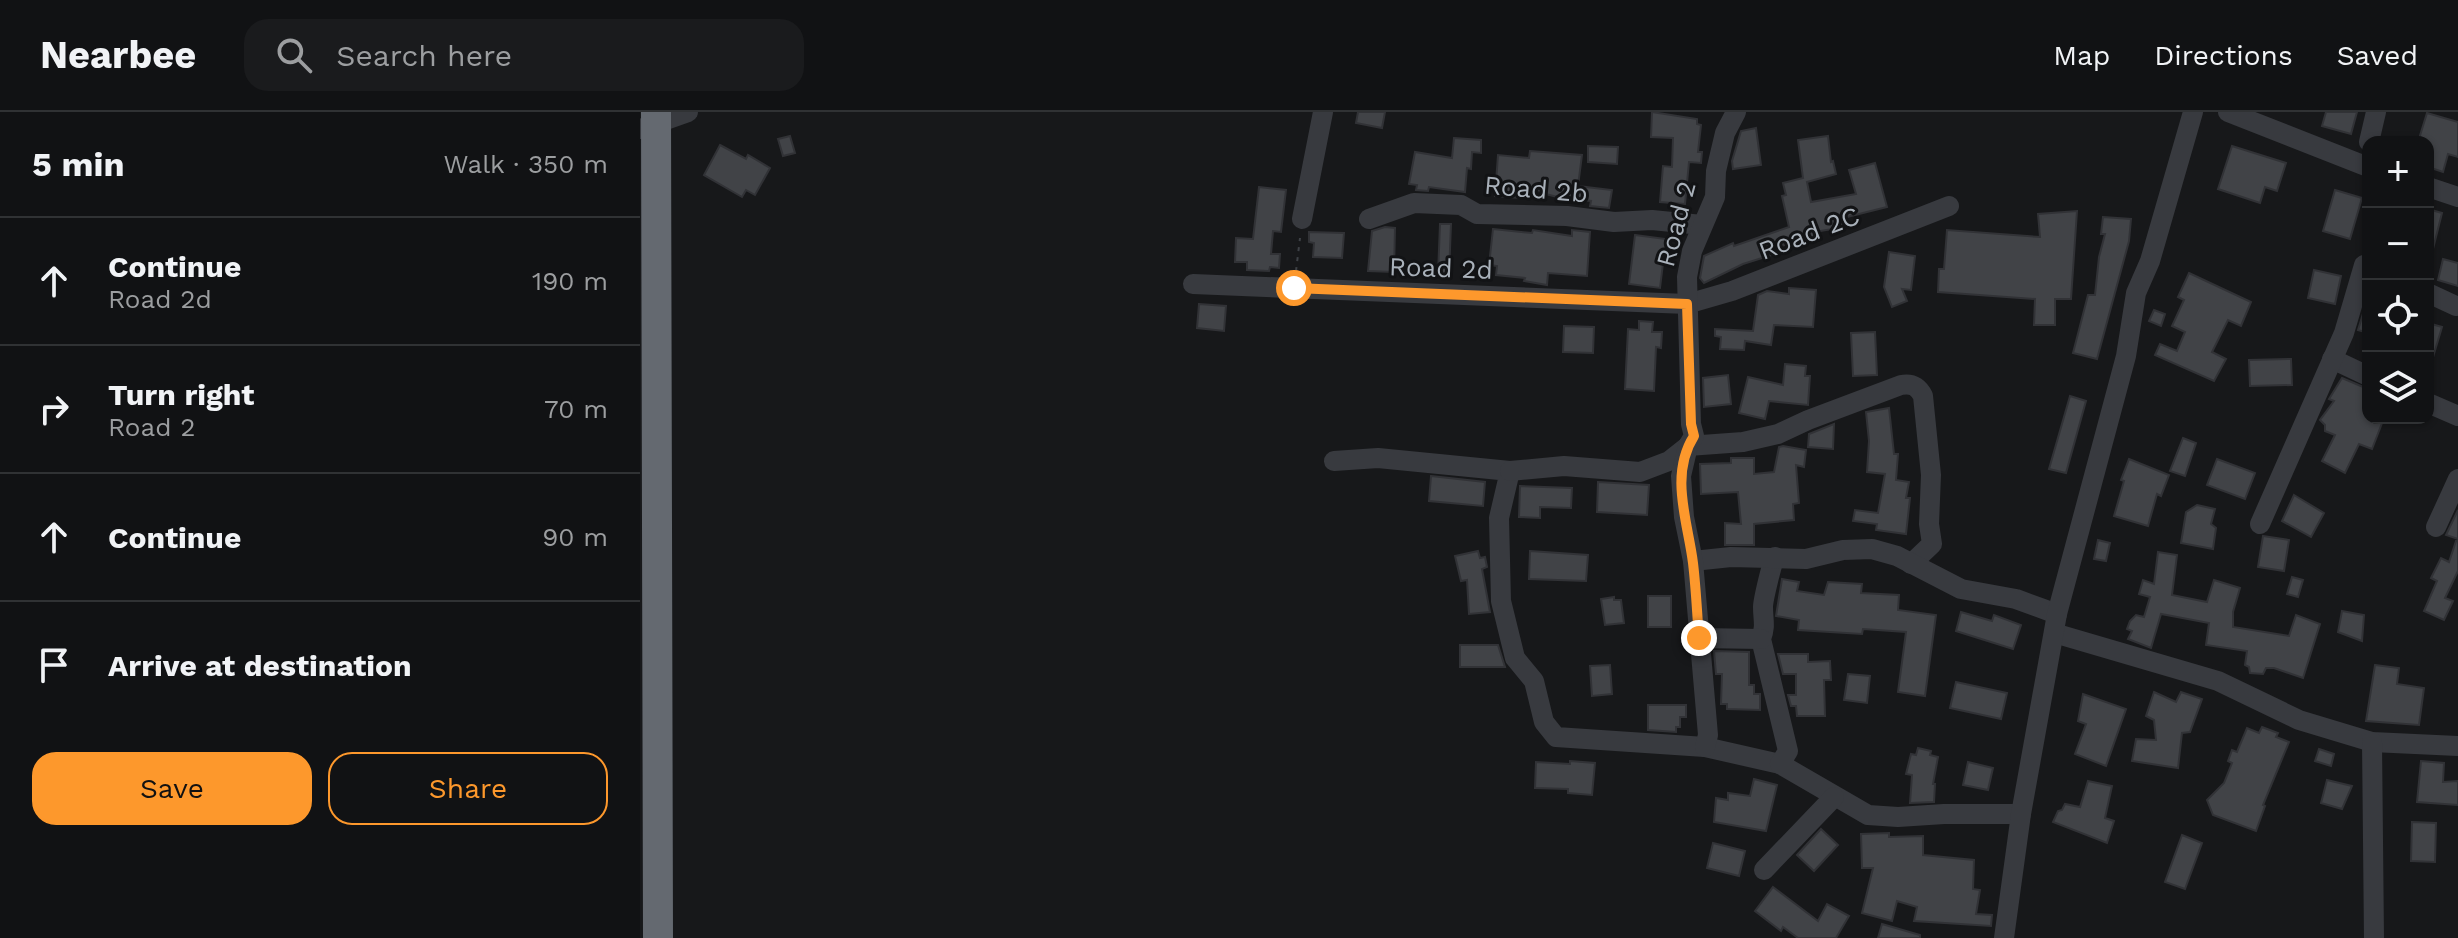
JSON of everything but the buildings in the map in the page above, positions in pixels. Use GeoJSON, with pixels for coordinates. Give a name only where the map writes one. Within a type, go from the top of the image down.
{"type":"FeatureCollection","features":[{"type":"Feature","properties":{"kind":"highway"},"geometry":{"type":"LineString","coordinates":[[651,122],[658,938]]}},
{"type":"Feature","properties":{"kind":"street"},"geometry":{"type":"LineString","coordinates":[[651,122],[688,112]]}},
{"type":"Feature","properties":{"kind":"street"},"geometry":{"type":"LineString","coordinates":[[1302,219],[1323,112]]}},
{"type":"Feature","properties":{"kind":"street","name":"Road 2"},"geometry":{"type":"LineString","coordinates":[[1705,747],[1708,735],[1693,561],[1684,517],[1681,476],[1688,446],[1694,436],[1687,304],[1692,251],[1715,197],[1716,171],[1725,133],[1736,112]]}},
{"type":"Feature","properties":{"kind":"street"},"geometry":{"type":"LineString","coordinates":[[2004,938],[2021,814],[2056,624],[2126,356],[2136,293],[2150,261],[2193,112]]}},
{"type":"Feature","properties":{"kind":"street"},"geometry":{"type":"LineString","coordinates":[[2228,112],[2362,153]]}},
{"type":"Feature","properties":{"kind":"street"},"geometry":{"type":"LineString","coordinates":[[2371,136],[2376,112]]}},
{"type":"Feature","properties":{"kind":"street"},"geometry":{"type":"LineString","coordinates":[[2434,189],[2458,197]]}},
{"type":"Feature","properties":{"kind":"street","name":"Road 2b"},"geometry":{"type":"LineString","coordinates":[[1369,219],[1414,203],[1461,205],[1477,214],[1567,216],[1614,222],[1652,220],[1702,225]]}},
{"type":"Feature","properties":{"kind":"street","name":"Road 2C"},"geometry":{"type":"LineString","coordinates":[[1687,304],[1732,291],[1949,206]]}},
{"type":"Feature","properties":{"kind":"street"},"geometry":{"type":"LineString","coordinates":[[2260,524],[2344,333],[2362,277]]}},
{"type":"Feature","properties":{"kind":"street","name":"Road 2d"},"geometry":{"type":"LineString","coordinates":[[1193,284],[1687,304]]}},
{"type":"Feature","properties":{"kind":"street"},"geometry":{"type":"LineString","coordinates":[[2434,296],[2456,306]]}},
{"type":"Feature","properties":{"kind":"street"},"geometry":{"type":"LineString","coordinates":[[2332,359],[2362,373]]}},
{"type":"Feature","properties":{"kind":"street"},"geometry":{"type":"LineString","coordinates":[[1334,461],[1378,458],[1510,471],[1564,466],[1640,472],[1669,461],[1688,446],[1743,442],[1778,434],[1901,385],[1912,385],[1919,388],[1923,396],[1931,475],[1929,524],[1932,544],[1911,564]]}},
{"type":"Feature","properties":{"kind":"street"},"geometry":{"type":"LineString","coordinates":[[2434,406],[2458,416]]}},
{"type":"Feature","properties":{"kind":"street"},"geometry":{"type":"LineString","coordinates":[[1510,471],[1499,518],[1501,601],[1515,658],[1534,681],[1544,722],[1556,737],[1705,747],[1780,764],[1868,815],[2021,814]]}},
{"type":"Feature","properties":{"kind":"street"},"geometry":{"type":"LineString","coordinates":[[2436,527],[2458,479]]}},
{"type":"Feature","properties":{"kind":"street"},"geometry":{"type":"LineString","coordinates":[[1693,561],[1731,557],[1817,558],[1856,548],[1897,556],[1961,589],[2016,599],[2056,624],[2218,681],[2299,720],[2372,742],[2458,746]]}},
{"type":"Feature","properties":{"kind":"street"},"geometry":{"type":"LineString","coordinates":[[1775,557],[1769,569],[1770,582],[1762,604],[1766,625],[1761,639],[1788,751],[1780,764]]}},
{"type":"Feature","properties":{"kind":"street"},"geometry":{"type":"LineString","coordinates":[[1699,638],[1761,639]]}},
{"type":"Feature","properties":{"kind":"street"},"geometry":{"type":"LineString","coordinates":[[2372,742],[2374,938]]}},
{"type":"Feature","properties":{"kind":"street"},"geometry":{"type":"LineString","coordinates":[[1764,870],[1834,797]]}},
{"type":"Feature","properties":{"kind":"path"},"geometry":{"type":"LineString","coordinates":[[1294,288],[1302,219]]}},
{"type":"Feature","properties":{"kind":"route"},"geometry":{"type":"LineString","coordinates":[[1294,288],[1687,304],[1694,436],[1688,446],[1681,476],[1684,517],[1693,561],[1699,638]]}}]}
